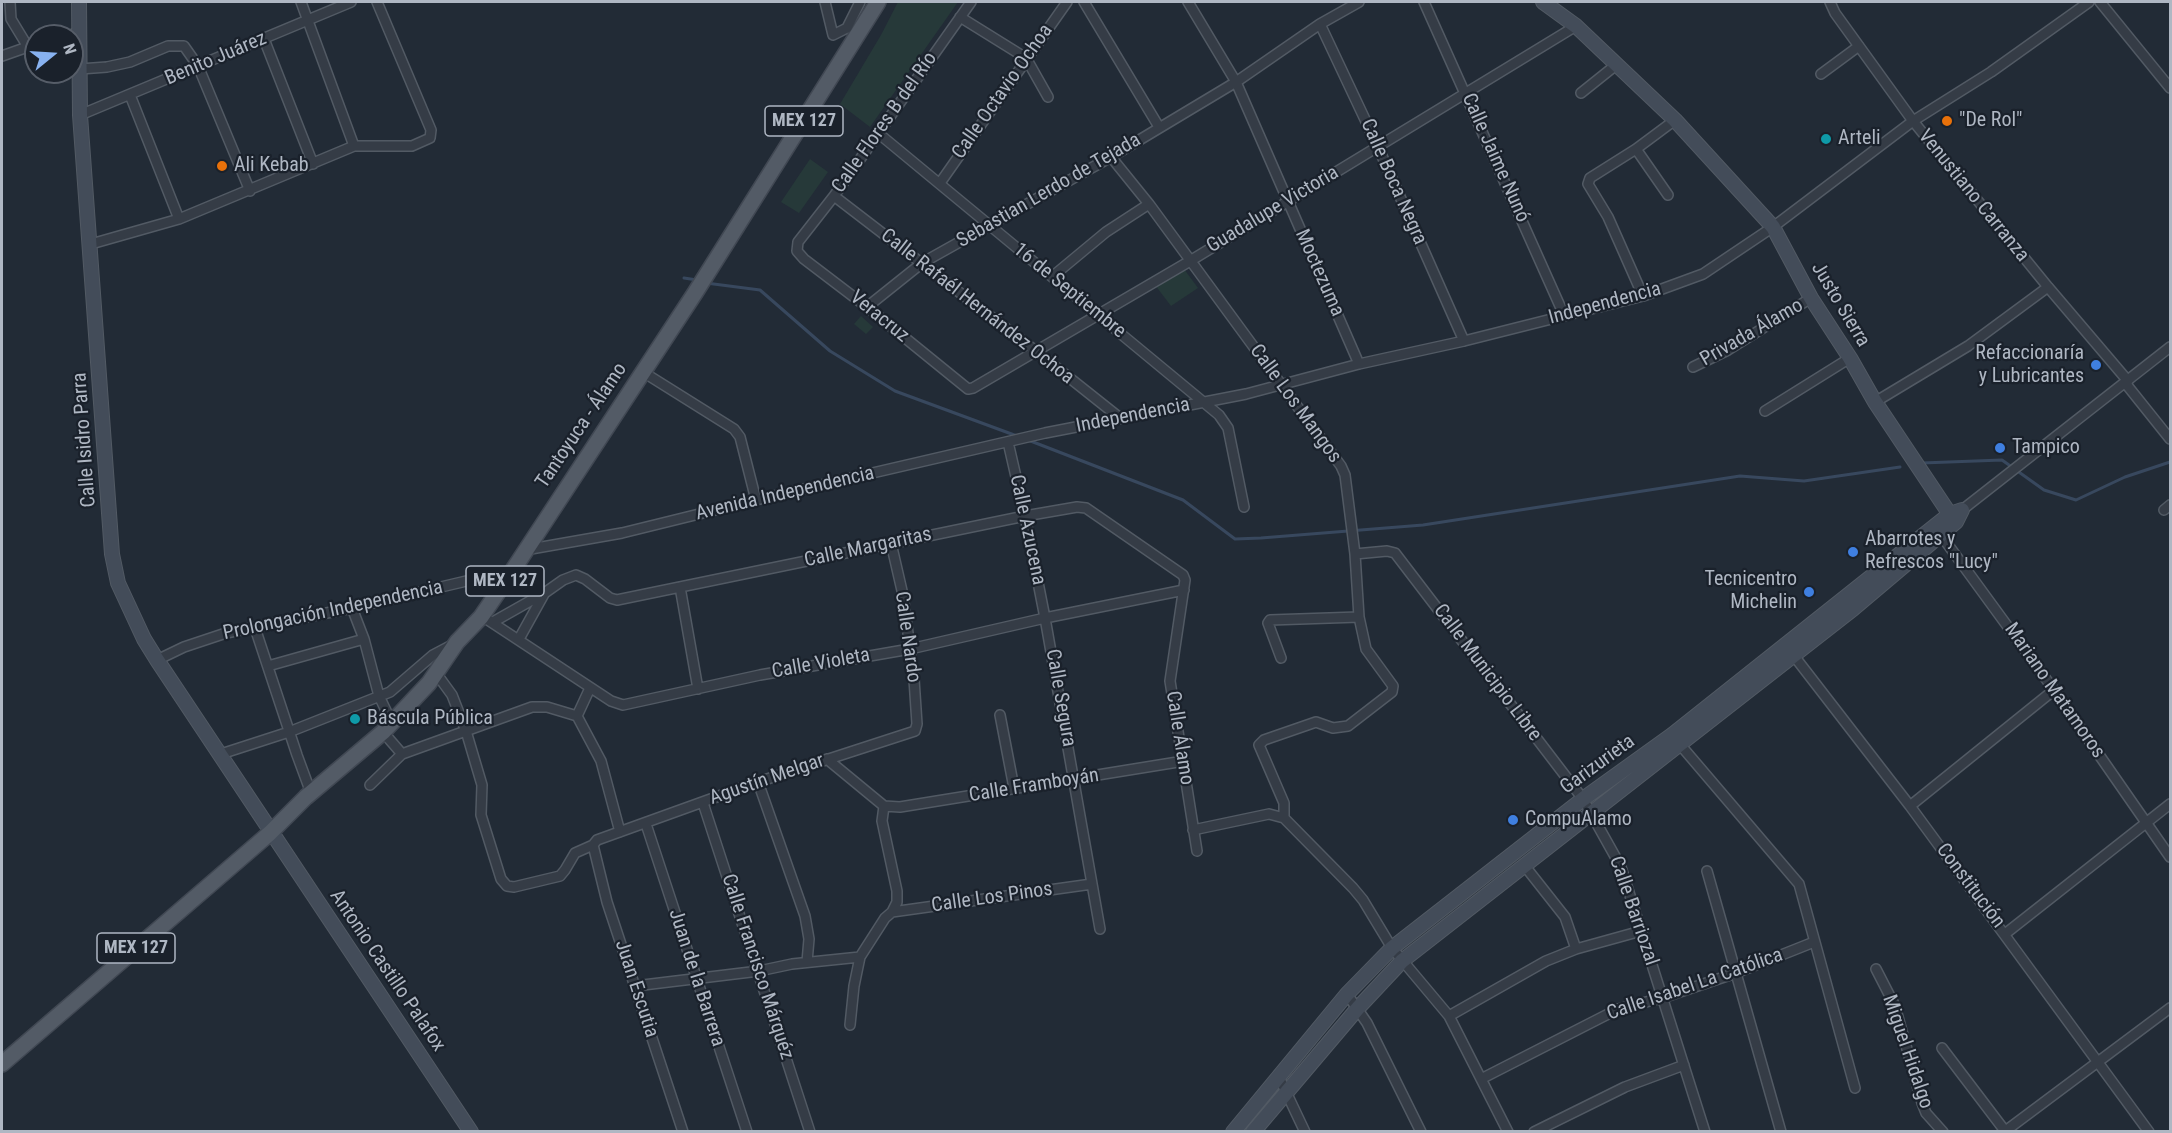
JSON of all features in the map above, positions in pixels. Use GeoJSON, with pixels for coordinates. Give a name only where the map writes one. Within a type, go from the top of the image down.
{"type":"FeatureCollection","features":[{"type":"Feature","properties":{"kind":"main road","name":"Calle Isidro Parra"},"geometry":{"type":"LineString","coordinates":[[75,24],[79,2]]}},
{"type":"Feature","properties":{"kind":"main road","name":"Tantoyuca - Álamo"},"geometry":{"type":"LineString","coordinates":[[270,833],[311,793],[387,727],[436,673],[458,642],[487,619],[524,550],[695,293],[878,2]]}},
{"type":"Feature","properties":{"kind":"main road","name":"Justo Sierra"},"geometry":{"type":"LineString","coordinates":[[1543,2],[1576,26],[1675,120],[1773,227],[1811,298],[1851,358],[1875,402],[1956,516]]}},
{"type":"Feature","properties":{"kind":"main road","name":"Calle Isidro Parra"},"geometry":{"type":"LineString","coordinates":[[80,84],[80,115],[112,554],[118,583],[144,639],[221,754],[270,833]]}},
{"type":"Feature","properties":{"kind":"main road","name":"Garizurieta"},"geometry":{"type":"LineString","coordinates":[[1253,1131],[1358,1008],[1402,961],[1592,814],[1676,740],[1956,516]]}},
{"type":"Feature","properties":{"kind":"main road","name":"Garizurieta"},"geometry":{"type":"LineString","coordinates":[[1233,1131],[1347,994],[1392,948],[1583,799],[1676,740]]}},
{"type":"Feature","properties":{"kind":"main road","name":"MEX 127"},"geometry":{"type":"LineString","coordinates":[[2,1064],[270,833]]}},
{"type":"Feature","properties":{"kind":"main road","name":"Antonio Castillo Palafox"},"geometry":{"type":"LineString","coordinates":[[270,833],[471,1131]]}},
{"type":"Feature","properties":{"kind":"street"},"geometry":{"type":"LineString","coordinates":[[10,2],[11,19],[24,36]]}},
{"type":"Feature","properties":{"kind":"street"},"geometry":{"type":"LineString","coordinates":[[301,2],[354,146]]}},
{"type":"Feature","properties":{"kind":"street","name":"Benito Juárez"},"geometry":{"type":"LineString","coordinates":[[80,115],[351,2]]}},
{"type":"Feature","properties":{"kind":"street"},"geometry":{"type":"LineString","coordinates":[[91,244],[179,219],[354,146],[412,146],[430,138],[431,130],[377,2]]}},
{"type":"Feature","properties":{"kind":"street"},"geometry":{"type":"LineString","coordinates":[[825,2],[833,35],[847,28],[860,2]]}},
{"type":"Feature","properties":{"kind":"street","name":"Calle Flores B del Río"},"geometry":{"type":"LineString","coordinates":[[798,242],[834,196],[971,2]]}},
{"type":"Feature","properties":{"kind":"street","name":"Calle Octavio Ochoa"},"geometry":{"type":"LineString","coordinates":[[940,183],[1067,2]]}},
{"type":"Feature","properties":{"kind":"street"},"geometry":{"type":"LineString","coordinates":[[1084,2],[1159,127]]}},
{"type":"Feature","properties":{"kind":"street","name":"Moctezuma"},"geometry":{"type":"LineString","coordinates":[[1188,2],[1236,82],[1359,364]]}},
{"type":"Feature","properties":{"kind":"street","name":"Sebastian Lerdo de Tejada"},"geometry":{"type":"LineString","coordinates":[[867,307],[922,263],[1112,157],[1236,82],[1320,24],[1359,2]]}},
{"type":"Feature","properties":{"kind":"street","name":"Calle Jaime Nunó"},"geometry":{"type":"LineString","coordinates":[[1424,2],[1564,315]]}},
{"type":"Feature","properties":{"kind":"street","name":"Venustiano Carranza"},"geometry":{"type":"LineString","coordinates":[[1830,2],[1835,13],[1913,121],[2127,382],[2170,439]]}},
{"type":"Feature","properties":{"kind":"street","name":"Independencia"},"geometry":{"type":"LineString","coordinates":[[1045,433],[1205,403],[1280,385],[1643,296],[1703,274],[1773,227],[1913,121],[1990,72],[2089,2]]}},
{"type":"Feature","properties":{"kind":"street"},"geometry":{"type":"LineString","coordinates":[[2100,2],[2170,88]]}},
{"type":"Feature","properties":{"kind":"street"},"geometry":{"type":"LineString","coordinates":[[960,16],[1026,58],[1048,97]]}},
{"type":"Feature","properties":{"kind":"street","name":"Calle Boca Negra"},"geometry":{"type":"LineString","coordinates":[[1320,24],[1464,340]]}},
{"type":"Feature","properties":{"kind":"street","name":"Guadalupe Victoria"},"geometry":{"type":"LineString","coordinates":[[968,389],[1037,352],[1190,261],[1576,26]]}},
{"type":"Feature","properties":{"kind":"street"},"geometry":{"type":"LineString","coordinates":[[264,39],[313,164]]}},
{"type":"Feature","properties":{"kind":"street"},"geometry":{"type":"LineString","coordinates":[[1821,74],[1859,45]]}},
{"type":"Feature","properties":{"kind":"street"},"geometry":{"type":"LineString","coordinates":[[84,69],[130,62],[168,46],[184,46],[198,66],[250,191]]}},
{"type":"Feature","properties":{"kind":"street"},"geometry":{"type":"LineString","coordinates":[[2,56],[24,49]]}},
{"type":"Feature","properties":{"kind":"street"},"geometry":{"type":"LineString","coordinates":[[1581,93],[1616,64]]}},
{"type":"Feature","properties":{"kind":"street"},"geometry":{"type":"LineString","coordinates":[[130,95],[179,219]]}},
{"type":"Feature","properties":{"kind":"street"},"geometry":{"type":"LineString","coordinates":[[1643,296],[1608,217],[1588,184],[1590,178],[1636,149],[1675,120]]}},
{"type":"Feature","properties":{"kind":"street","name":"16 de Septiembre"},"geometry":{"type":"LineString","coordinates":[[878,133],[1219,415],[1228,428],[1244,507]]}},
{"type":"Feature","properties":{"kind":"street"},"geometry":{"type":"LineString","coordinates":[[1636,149],[1668,195]]}},
{"type":"Feature","properties":{"kind":"street","name":"Calle Los Mangos"},"geometry":{"type":"LineString","coordinates":[[1112,157],[1341,466],[1345,475],[1359,617],[1366,649],[1393,686],[1392,692],[1348,726],[1333,728],[1316,722],[1264,740],[1259,745],[1284,803],[1284,818]]}},
{"type":"Feature","properties":{"kind":"street","name":"Calle Rafaél Hernández Ochoa"},"geometry":{"type":"LineString","coordinates":[[834,196],[1120,418]]}},
{"type":"Feature","properties":{"kind":"street"},"geometry":{"type":"LineString","coordinates":[[1053,276],[1106,232],[1149,204]]}},
{"type":"Feature","properties":{"kind":"street","name":"Veracruz"},"geometry":{"type":"LineString","coordinates":[[798,242],[797,251],[804,259],[968,389]]}},
{"type":"Feature","properties":{"kind":"street"},"geometry":{"type":"LineString","coordinates":[[1875,402],[1968,346],[2048,287]]}},
{"type":"Feature","properties":{"kind":"street","name":"Privada Álamo"},"geometry":{"type":"LineString","coordinates":[[1692,367],[1728,350],[1811,298]]}},
{"type":"Feature","properties":{"kind":"street","name":"Garizurieta"},"geometry":{"type":"LineString","coordinates":[[1956,516],[2170,347]]}},
{"type":"Feature","properties":{"kind":"street"},"geometry":{"type":"LineString","coordinates":[[1765,411],[1851,358]]}},
{"type":"Feature","properties":{"kind":"street"},"geometry":{"type":"LineString","coordinates":[[643,372],[734,429],[740,437],[756,500]]}},
{"type":"Feature","properties":{"kind":"street","name":"Avenida Independencia"},"geometry":{"type":"LineString","coordinates":[[524,550],[622,532],[1045,433]]}},
{"type":"Feature","properties":{"kind":"street","name":"Calle Azucena"},"geometry":{"type":"LineString","coordinates":[[1011,441],[1045,618]]}},
{"type":"Feature","properties":{"kind":"street","name":"Calle Margaritas"},"geometry":{"type":"LineString","coordinates":[[487,619],[546,592],[563,580],[576,575],[610,598],[617,600],[1077,507],[1086,508],[1183,575]]}},
{"type":"Feature","properties":{"kind":"street","name":"Mariano Matamoros"},"geometry":{"type":"LineString","coordinates":[[1937,531],[2054,690],[2170,857]]}},
{"type":"Feature","properties":{"kind":"street","name":"Calle Nardo"},"geometry":{"type":"LineString","coordinates":[[891,543],[903,595],[914,679],[917,724],[915,731]]}},
{"type":"Feature","properties":{"kind":"street","name":"Calle Municipio Libre"},"geometry":{"type":"LineString","coordinates":[[1354,549],[1395,553],[1583,799]]}},
{"type":"Feature","properties":{"kind":"street","name":"Prolongación Independencia"},"geometry":{"type":"LineString","coordinates":[[157,660],[205,639],[352,608],[513,570]]}},
{"type":"Feature","properties":{"kind":"street","name":"Calle Álamo"},"geometry":{"type":"LineString","coordinates":[[1183,575],[1184,590],[1170,681],[1193,830]]}},
{"type":"Feature","properties":{"kind":"street"},"geometry":{"type":"LineString","coordinates":[[680,587],[698,689]]}},
{"type":"Feature","properties":{"kind":"street","name":"Calle Violeta"},"geometry":{"type":"LineString","coordinates":[[487,619],[610,701],[623,705],[760,675],[910,649],[1045,618],[1184,590]]}},
{"type":"Feature","properties":{"kind":"street","name":"Calle Margaritas"},"geometry":{"type":"LineString","coordinates":[[519,639],[546,592]]}},
{"type":"Feature","properties":{"kind":"street"},"geometry":{"type":"LineString","coordinates":[[352,608],[364,639],[387,727],[402,754]]}},
{"type":"Feature","properties":{"kind":"street"},"geometry":{"type":"LineString","coordinates":[[1281,658],[1268,623],[1270,620],[1359,617]]}},
{"type":"Feature","properties":{"kind":"street","name":"Calle Segura"},"geometry":{"type":"LineString","coordinates":[[1045,618],[1100,929]]}},
{"type":"Feature","properties":{"kind":"street"},"geometry":{"type":"LineString","coordinates":[[255,628],[311,793]]}},
{"type":"Feature","properties":{"kind":"street"},"geometry":{"type":"LineString","coordinates":[[268,666],[364,639]]}},
{"type":"Feature","properties":{"kind":"street"},"geometry":{"type":"LineString","coordinates":[[221,754],[289,732],[390,692],[433,655],[458,642]]}},
{"type":"Feature","properties":{"kind":"street","name":"Constitución"},"geometry":{"type":"LineString","coordinates":[[1790,650],[1910,806],[2149,1131]]}},
{"type":"Feature","properties":{"kind":"street"},"geometry":{"type":"LineString","coordinates":[[436,673],[452,695],[466,731]]}},
{"type":"Feature","properties":{"kind":"street"},"geometry":{"type":"LineString","coordinates":[[578,716],[590,688]]}},
{"type":"Feature","properties":{"kind":"street"},"geometry":{"type":"LineString","coordinates":[[1910,806],[2054,690]]}},
{"type":"Feature","properties":{"kind":"street"},"geometry":{"type":"LineString","coordinates":[[370,785],[402,754],[532,707],[547,707],[578,716],[601,761],[620,832]]}},
{"type":"Feature","properties":{"kind":"street"},"geometry":{"type":"LineString","coordinates":[[1000,715],[1014,788]]}},
{"type":"Feature","properties":{"kind":"street","name":"Agustín Melgar"},"geometry":{"type":"LineString","coordinates":[[466,731],[482,785],[481,815],[501,879],[507,885],[514,887],[560,876],[575,853],[597,840],[758,782],[915,731]]}},
{"type":"Feature","properties":{"kind":"street"},"geometry":{"type":"LineString","coordinates":[[1676,740],[1799,884],[1855,1088]]}},
{"type":"Feature","properties":{"kind":"street"},"geometry":{"type":"LineString","coordinates":[[827,759],[884,806],[882,821],[897,891],[897,902],[892,912],[885,918],[860,957],[850,1025]]}},
{"type":"Feature","properties":{"kind":"street","name":"Calle Framboyán"},"geometry":{"type":"LineString","coordinates":[[884,806],[900,807],[1184,761]]}},
{"type":"Feature","properties":{"kind":"street"},"geometry":{"type":"LineString","coordinates":[[758,782],[805,916],[809,939],[807,962]]}},
{"type":"Feature","properties":{"kind":"street","name":"Calle Barriozal"},"geometry":{"type":"LineString","coordinates":[[1583,799],[1621,867],[1705,1131]]}},
{"type":"Feature","properties":{"kind":"street","name":"Calle Francisco Márquéz"},"geometry":{"type":"LineString","coordinates":[[703,802],[810,1131]]}},
{"type":"Feature","properties":{"kind":"street"},"geometry":{"type":"LineString","coordinates":[[2005,934],[2170,804]]}},
{"type":"Feature","properties":{"kind":"street"},"geometry":{"type":"LineString","coordinates":[[1197,851],[1193,830],[1269,814],[1284,818],[1353,888],[1363,900],[1392,948],[1449,1016],[1508,1131]]}},
{"type":"Feature","properties":{"kind":"street","name":"Juan de la Barrera"},"geometry":{"type":"LineString","coordinates":[[646,824],[747,1131]]}},
{"type":"Feature","properties":{"kind":"street","name":"Juan Escutia"},"geometry":{"type":"LineString","coordinates":[[592,845],[607,902],[684,1131]]}},
{"type":"Feature","properties":{"kind":"street"},"geometry":{"type":"LineString","coordinates":[[1524,865],[1565,917],[1576,949]]}},
{"type":"Feature","properties":{"kind":"street"},"geometry":{"type":"LineString","coordinates":[[1707,871],[1781,1131]]}},
{"type":"Feature","properties":{"kind":"street","name":"Calle Los Pinos"},"geometry":{"type":"LineString","coordinates":[[892,912],[1092,884]]}},
{"type":"Feature","properties":{"kind":"street"},"geometry":{"type":"LineString","coordinates":[[1449,1016],[1546,962],[1576,949],[1641,931]]}},
{"type":"Feature","properties":{"kind":"street","name":"Calle Isabel La Católica"},"geometry":{"type":"LineString","coordinates":[[1481,1079],[1618,1009],[1662,998],[1736,973],[1814,942]]}},
{"type":"Feature","properties":{"kind":"street"},"geometry":{"type":"LineString","coordinates":[[635,986],[759,971],[807,962],[860,957]]}},
{"type":"Feature","properties":{"kind":"street","name":"Miguel Hidalgo"},"geometry":{"type":"LineString","coordinates":[[1876,969],[1895,1006],[1926,1113],[1943,1131]]}},
{"type":"Feature","properties":{"kind":"street"},"geometry":{"type":"LineString","coordinates":[[1347,994],[1368,1023],[1421,1131]]}},
{"type":"Feature","properties":{"kind":"street"},"geometry":{"type":"LineString","coordinates":[[1942,1048],[2004,1131],[2170,1008]]}},
{"type":"Feature","properties":{"kind":"street"},"geometry":{"type":"LineString","coordinates":[[1534,1131],[1625,1087],[1684,1065]]}},
{"type":"Feature","properties":{"kind":"street"},"geometry":{"type":"LineString","coordinates":[[1278,1075],[1305,1131]]}},
{"type":"Feature","properties":{"kind":"shaded area"},"geometry":{"type":"Polygon","coordinates":[[[898,2],[958,2],[870,127],[840,104],[898,2]]]}},
{"type":"Feature","properties":{"kind":"shaded area"},"geometry":{"type":"Polygon","coordinates":[[[810,159],[828,172],[799,213],[781,202],[810,159]]]}},
{"type":"Feature","properties":{"kind":"shaded area"},"geometry":{"type":"Polygon","coordinates":[[[1184,269],[1198,288],[1171,306],[1155,285],[1184,269]]]}},
{"type":"Feature","properties":{"kind":"shaded area"},"geometry":{"type":"Polygon","coordinates":[[[861,316],[873,327],[866,334],[854,324],[861,316]]]}},
{"type":"Feature","properties":{"kind":"waterway"},"geometry":{"type":"LineString","coordinates":[[684,278],[697,280]]}},
{"type":"Feature","properties":{"kind":"waterway"},"geometry":{"type":"LineString","coordinates":[[706,283],[760,290],[830,351],[895,391],[1017,436]]}},
{"type":"Feature","properties":{"kind":"waterway"},"geometry":{"type":"LineString","coordinates":[[1028,440],[1183,500],[1235,539],[1423,525],[1740,476],[1804,481],[1900,467]]}},
{"type":"Feature","properties":{"kind":"waterway"},"geometry":{"type":"LineString","coordinates":[[1922,463],[2002,460],[2044,490],[2076,500],[2125,477],[2170,462]]}},
{"type":"Feature","properties":{"kind":"place","name":"\"De Rol\""},"geometry":{"type":"Point","coordinates":[1947,121]}},
{"type":"Feature","properties":{"kind":"place","name":"Arteli"},"geometry":{"type":"Point","coordinates":[1826,139]}},
{"type":"Feature","properties":{"kind":"place","name":"Ali Kebab"},"geometry":{"type":"Point","coordinates":[222,166]}},
{"type":"Feature","properties":{"kind":"place","name":"Refaccionaría y Lubricantes"},"geometry":{"type":"Point","coordinates":[2096,365]}},
{"type":"Feature","properties":{"kind":"place","name":"Tampico"},"geometry":{"type":"Point","coordinates":[2000,448]}},
{"type":"Feature","properties":{"kind":"place","name":"Abarrotes y Refrescos \"Lucy\""},"geometry":{"type":"Point","coordinates":[1853,552]}},
{"type":"Feature","properties":{"kind":"place","name":"Tecnicentro Michelin"},"geometry":{"type":"Point","coordinates":[1809,592]}},
{"type":"Feature","properties":{"kind":"place","name":"Báscula Pública"},"geometry":{"type":"Point","coordinates":[355,719]}},
{"type":"Feature","properties":{"kind":"place","name":"CompuAlamo"},"geometry":{"type":"Point","coordinates":[1513,820]}}]}
